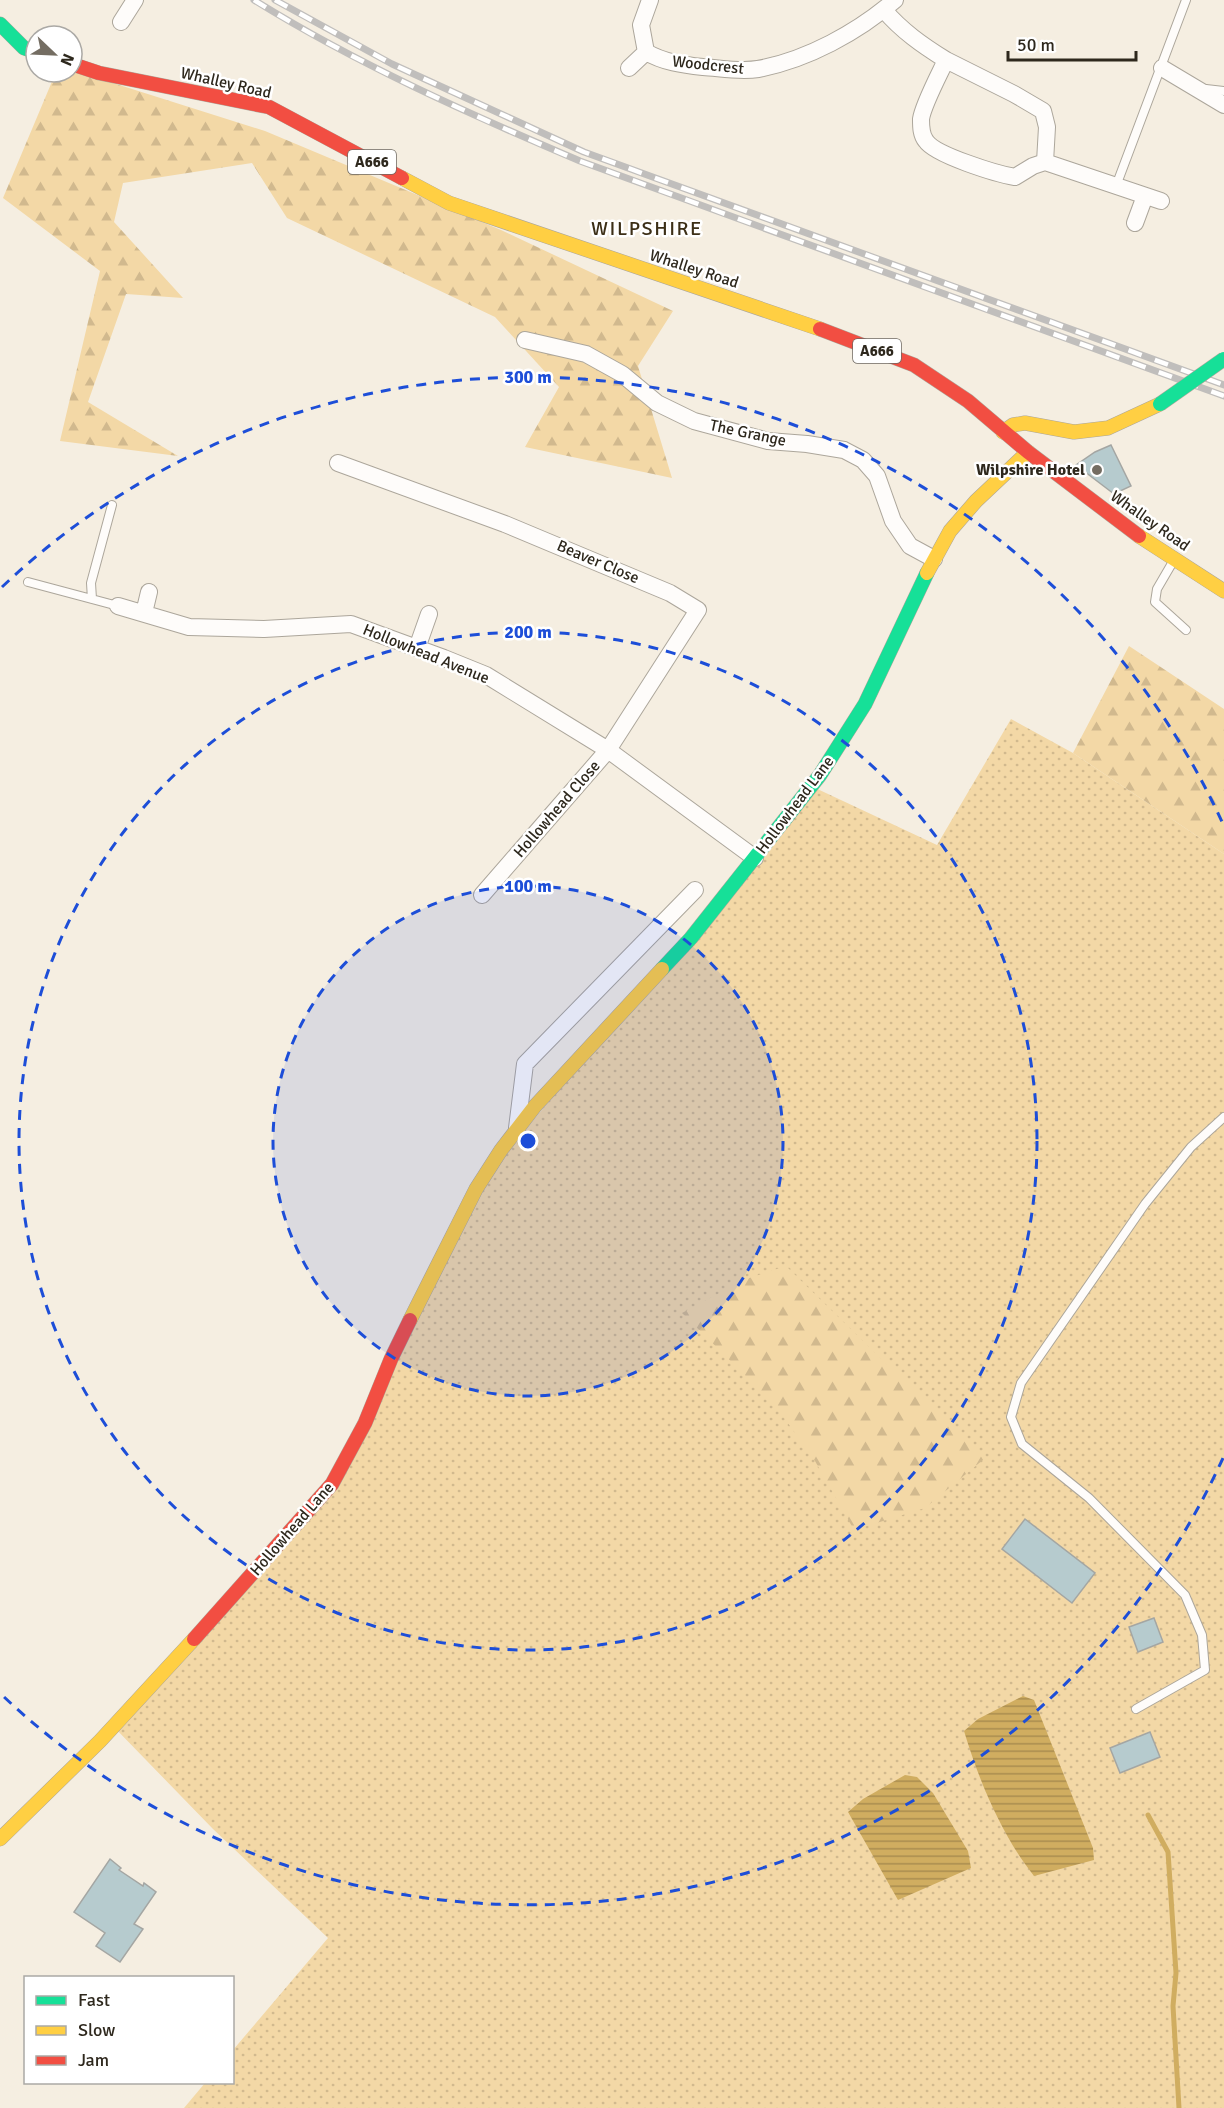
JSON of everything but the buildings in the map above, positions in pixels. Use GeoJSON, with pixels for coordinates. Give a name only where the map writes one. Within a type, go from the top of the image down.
{"type":"FeatureCollection","features":[{"type":"Feature","properties":{"kind":"main road"},"geometry":{"type":"LineString","coordinates":[[0,24],[24,48]]}},
{"type":"Feature","properties":{"kind":"main road","name":"Whalley Road"},"geometry":{"type":"LineString","coordinates":[[84,68],[269,107],[449,203],[786,316],[914,365],[968,401],[1028,452],[1146,541],[1224,591]]}},
{"type":"Feature","properties":{"kind":"main road"},"geometry":{"type":"LineString","coordinates":[[1003,432],[1013,425],[1025,423],[1074,432],[1108,428],[1160,404],[1224,359]]}},
{"type":"Feature","properties":{"kind":"main road","name":"Hollowhead Lane"},"geometry":{"type":"LineString","coordinates":[[0,1839],[106,1733],[198,1635],[332,1484],[365,1423],[391,1359],[441,1257],[501,1150],[535,1106],[691,938],[820,776],[865,704],[934,559],[950,531],[976,501],[1028,452]]}},
{"type":"Feature","properties":{"kind":"street"},"geometry":{"type":"LineString","coordinates":[[121,22],[135,0]]}},
{"type":"Feature","properties":{"kind":"street"},"geometry":{"type":"LineString","coordinates":[[629,68],[646,52],[641,25],[650,0]]}},
{"type":"Feature","properties":{"kind":"street","name":"Woodcrest"},"geometry":{"type":"LineString","coordinates":[[646,52],[658,59],[692,66],[756,70],[787,62],[833,42],[890,5],[898,27],[920,44],[1042,111],[1047,127],[1045,162]]}},
{"type":"Feature","properties":{"kind":"street"},"geometry":{"type":"LineString","coordinates":[[946,60],[921,117],[921,130],[926,141],[934,150],[999,174],[1014,177],[1045,162],[1153,198],[1135,223]]}},
{"type":"Feature","properties":{"kind":"street"},"geometry":{"type":"LineString","coordinates":[[1162,68],[1224,105]]}},
{"type":"Feature","properties":{"kind":"street","name":"The Grange"},"geometry":{"type":"LineString","coordinates":[[525,340],[586,354],[622,374],[657,403],[694,421],[768,441],[844,450],[863,460],[877,476],[893,521],[910,546],[934,559]]}},
{"type":"Feature","properties":{"kind":"street","name":"Beaver Close"},"geometry":{"type":"LineString","coordinates":[[338,463],[505,524],[670,593],[698,610],[608,750]]}},
{"type":"Feature","properties":{"kind":"street"},"geometry":{"type":"LineString","coordinates":[[144,613],[149,592]]}},
{"type":"Feature","properties":{"kind":"street","name":"Hollowhead Avenue"},"geometry":{"type":"LineString","coordinates":[[118,606],[189,627],[264,629],[351,624],[486,675],[608,750],[755,858]]}},
{"type":"Feature","properties":{"kind":"street"},"geometry":{"type":"LineString","coordinates":[[417,648],[429,614]]}},
{"type":"Feature","properties":{"kind":"street","name":"Hollowhead Close"},"geometry":{"type":"LineString","coordinates":[[482,895],[608,750]]}},
{"type":"Feature","properties":{"kind":"street","name":"Hollowhead Lane"},"geometry":{"type":"LineString","coordinates":[[517,1129],[525,1064],[695,890]]}},
{"type":"Feature","properties":{"kind":"lane"},"geometry":{"type":"LineString","coordinates":[[1116,186],[1186,0]]}},
{"type":"Feature","properties":{"kind":"lane"},"geometry":{"type":"LineString","coordinates":[[1196,88],[1224,91]]}},
{"type":"Feature","properties":{"kind":"lane"},"geometry":{"type":"LineString","coordinates":[[92,598],[91,584],[112,505]]}},
{"type":"Feature","properties":{"kind":"lane"},"geometry":{"type":"LineString","coordinates":[[1175,560],[1157,589],[1155,602],[1186,630]]}},
{"type":"Feature","properties":{"kind":"lane"},"geometry":{"type":"LineString","coordinates":[[28,582],[118,606]]}},
{"type":"Feature","properties":{"kind":"lane"},"geometry":{"type":"LineString","coordinates":[[1136,1709],[1205,1670],[1202,1635],[1185,1595],[1089,1498],[1022,1444],[1011,1417],[1021,1383],[1145,1204],[1191,1147],[1224,1117]]}},
{"type":"Feature","properties":{"kind":"green space"},"geometry":{"type":"Polygon","coordinates":[[[84,74],[265,131],[501,230],[673,311],[638,366],[672,478],[525,447],[559,387],[495,317],[287,218],[252,163],[123,183],[114,222],[183,298],[126,294],[88,402],[178,456],[60,441],[100,271],[3,198],[51,84],[84,84],[84,74]]]}},
{"type":"Feature","properties":{"kind":"green space"},"geometry":{"type":"Polygon","coordinates":[[[1129,646],[1224,709],[1224,854],[1073,753],[1129,646]]]}},
{"type":"Feature","properties":{"kind":"green space"},"geometry":{"type":"Polygon","coordinates":[[[1011,719],[1073,753],[1224,854],[1224,2108],[184,2108],[204,2084],[234,2084],[234,2049],[328,1938],[213,1829],[113,1726],[332,1484],[476,1189],[811,786],[937,845],[1011,719]]]}},
{"type":"Feature","properties":{"kind":"green space"},"geometry":{"type":"Polygon","coordinates":[[[786,1266],[984,1459],[925,1508],[854,1530],[815,1461],[775,1405],[682,1313],[746,1279],[786,1266]]]}},
{"type":"Feature","properties":{"kind":"shaded area"},"geometry":{"type":"Polygon","coordinates":[[[1023,1696],[1034,1700],[1093,1848],[1094,1860],[1034,1876],[1002,1826],[977,1769],[964,1731],[978,1719],[1023,1696]]]}},
{"type":"Feature","properties":{"kind":"shaded area"},"geometry":{"type":"Polygon","coordinates":[[[905,1775],[917,1777],[933,1793],[968,1851],[971,1868],[898,1900],[848,1812],[863,1799],[905,1775]]]}},
{"type":"Feature","properties":{"kind":"waterway"},"geometry":{"type":"LineString","coordinates":[[1148,1815],[1168,1852],[1176,1973],[1173,2006],[1179,2108]]}},
{"type":"Feature","properties":{"kind":"railway"},"geometry":{"type":"LineString","coordinates":[[254,0],[373,67],[580,161],[1224,396]]}},
{"type":"Feature","properties":{"kind":"railway"},"geometry":{"type":"LineString","coordinates":[[275,0],[392,64],[584,152],[1224,385]]}},
{"type":"Feature","properties":{"kind":"traffic: fast"},"geometry":{"type":"LineString","coordinates":[[0,24],[24,48]]}},
{"type":"Feature","properties":{"kind":"traffic: fast"},"geometry":{"type":"LineString","coordinates":[[1160,404],[1224,359]]}},
{"type":"Feature","properties":{"kind":"traffic: fast"},"geometry":{"type":"LineString","coordinates":[[662,969],[691,938],[820,775],[865,704],[927,573]]}},
{"type":"Feature","properties":{"kind":"traffic: slow"},"geometry":{"type":"LineString","coordinates":[[402,178],[449,203],[820,329]]}},
{"type":"Feature","properties":{"kind":"traffic: slow"},"geometry":{"type":"LineString","coordinates":[[1003,432],[1013,425],[1025,423],[1074,432],[1108,428],[1160,404]]}},
{"type":"Feature","properties":{"kind":"traffic: slow"},"geometry":{"type":"LineString","coordinates":[[927,573],[950,531],[976,501],[1028,452]]}},
{"type":"Feature","properties":{"kind":"traffic: slow"},"geometry":{"type":"LineString","coordinates":[[1139,536],[1224,591]]}},
{"type":"Feature","properties":{"kind":"traffic: slow"},"geometry":{"type":"LineString","coordinates":[[410,1320],[476,1189],[501,1150],[535,1106],[662,969]]}},
{"type":"Feature","properties":{"kind":"traffic: slow"},"geometry":{"type":"LineString","coordinates":[[0,1839],[100,1741],[194,1639]]}},
{"type":"Feature","properties":{"kind":"traffic: jam"},"geometry":{"type":"LineString","coordinates":[[84,68],[269,107],[402,178]]}},
{"type":"Feature","properties":{"kind":"traffic: jam"},"geometry":{"type":"LineString","coordinates":[[820,329],[914,365],[968,401],[1028,452],[1139,536]]}},
{"type":"Feature","properties":{"kind":"traffic: jam"},"geometry":{"type":"LineString","coordinates":[[194,1639],[332,1484],[365,1423],[410,1320]]}},
{"type":"Feature","properties":{"kind":"place","name":"Wilpshire Hotel"},"geometry":{"type":"Point","coordinates":[1097,470]}},
{"type":"Feature","properties":{"kind":"district","name":"WILPSHIRE"},"geometry":{"type":"Point","coordinates":[647,228]}}]}
